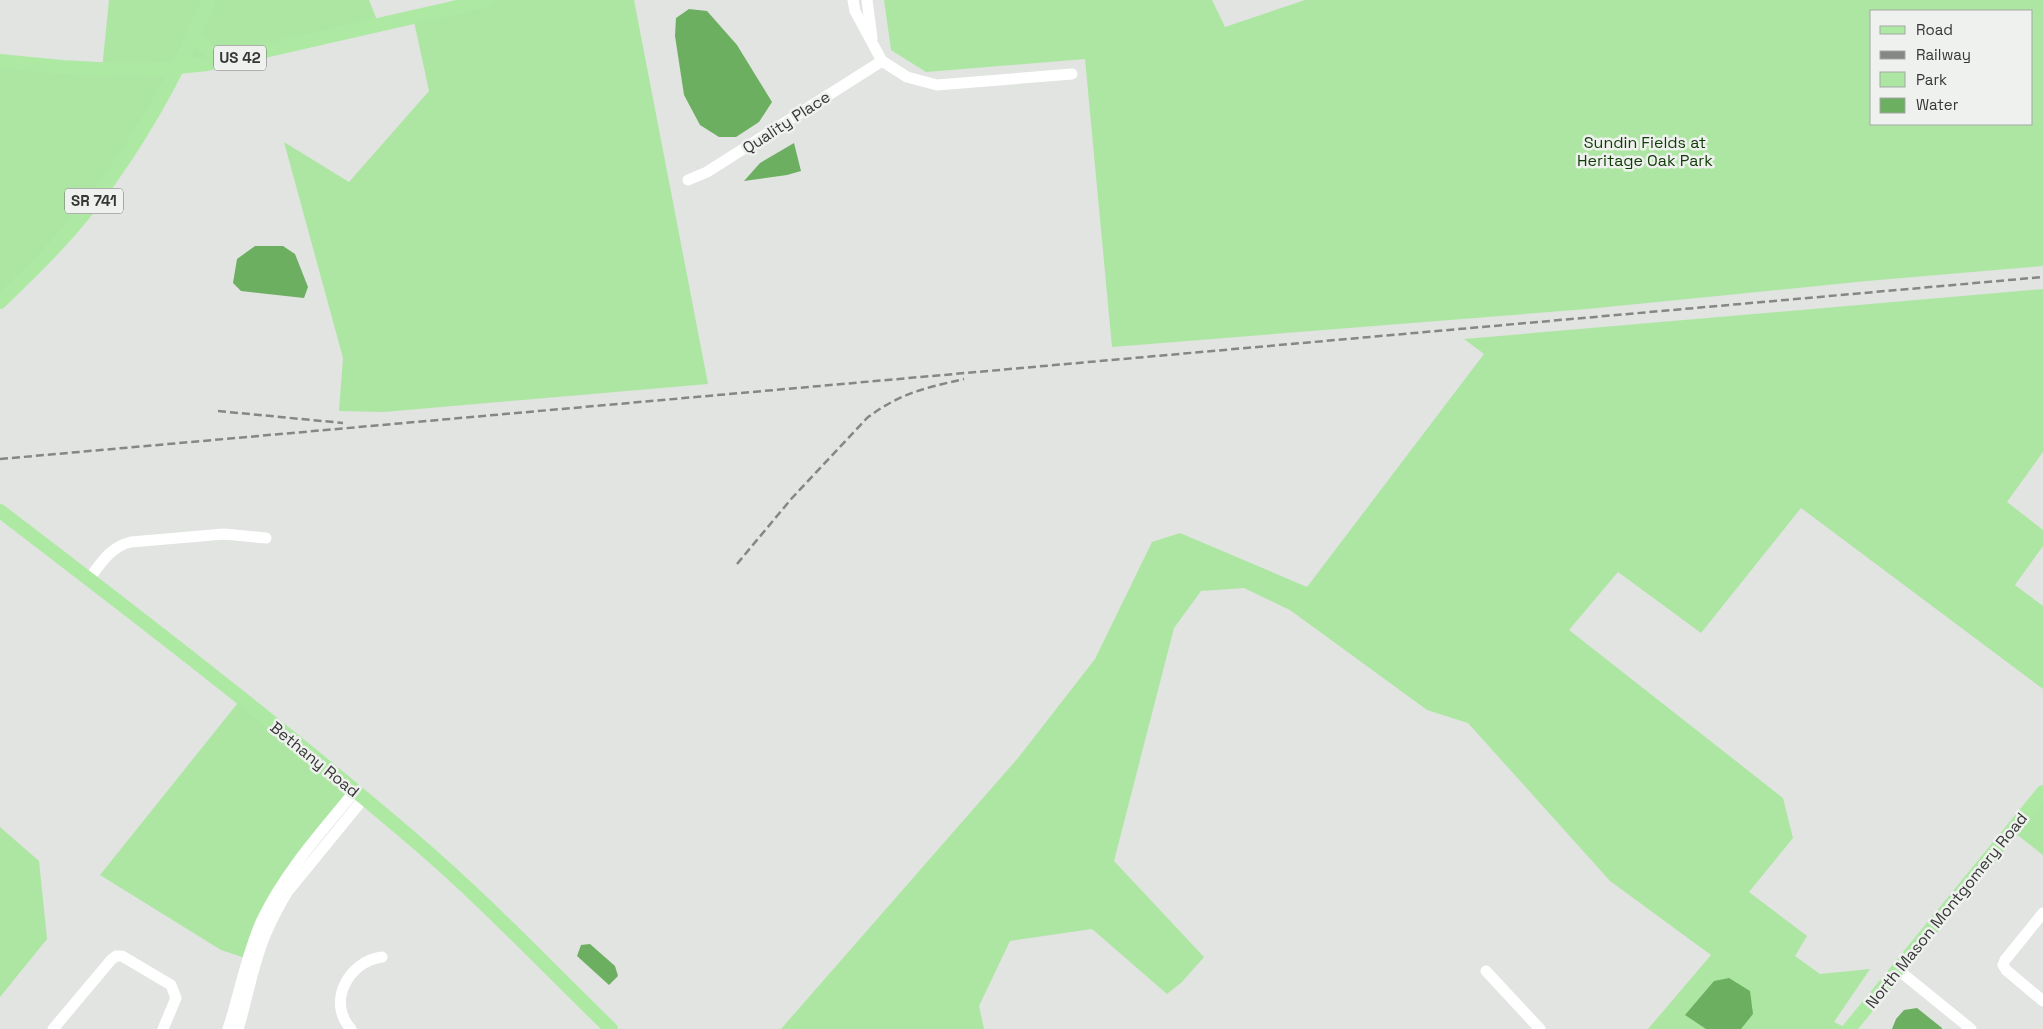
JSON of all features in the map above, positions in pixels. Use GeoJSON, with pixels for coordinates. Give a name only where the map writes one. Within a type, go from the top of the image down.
{"type":"FeatureCollection","features":[{"type":"Feature","properties":{"kind":"main road","name":"SR 741"},"geometry":{"type":"LineString","coordinates":[[0,302],[41,262],[91,205],[132,148],[178,68],[208,0]]}},
{"type":"Feature","properties":{"kind":"main road","name":"US 42"},"geometry":{"type":"LineString","coordinates":[[0,61],[114,70],[178,68],[241,58],[488,0]]}},
{"type":"Feature","properties":{"kind":"main road"},"geometry":{"type":"LineString","coordinates":[[195,32],[202,46],[214,53],[241,58]]}},
{"type":"Feature","properties":{"kind":"main road","name":"Bethany Road"},"geometry":{"type":"LineString","coordinates":[[0,511],[89,579],[359,795],[434,858],[611,1029]]}},
{"type":"Feature","properties":{"kind":"main road","name":"North Mason Montgomery Road"},"geometry":{"type":"LineString","coordinates":[[1849,1029],[2043,792]]}},
{"type":"Feature","properties":{"kind":"street"},"geometry":{"type":"LineString","coordinates":[[852,0],[855,11],[882,61],[907,76],[937,85],[1072,74]]}},
{"type":"Feature","properties":{"kind":"street"},"geometry":{"type":"LineString","coordinates":[[867,0],[872,43]]}},
{"type":"Feature","properties":{"kind":"street","name":"Quality Place"},"geometry":{"type":"LineString","coordinates":[[688,180],[707,172],[882,61]]}},
{"type":"Feature","properties":{"kind":"street"},"geometry":{"type":"LineString","coordinates":[[89,579],[108,555],[121,545],[130,542],[224,534],[266,538]]}},
{"type":"Feature","properties":{"kind":"street"},"geometry":{"type":"LineString","coordinates":[[228,1029],[253,942],[271,902],[301,857],[359,795]]}},
{"type":"Feature","properties":{"kind":"street"},"geometry":{"type":"LineString","coordinates":[[238,1029],[260,949],[279,905],[359,795]]}},
{"type":"Feature","properties":{"kind":"street"},"geometry":{"type":"LineString","coordinates":[[2043,913],[2003,965],[2006,970],[2043,1001]]}},
{"type":"Feature","properties":{"kind":"street"},"geometry":{"type":"LineString","coordinates":[[53,1029],[111,960],[116,956],[122,956],[172,984],[176,998],[163,1029]]}},
{"type":"Feature","properties":{"kind":"street"},"geometry":{"type":"LineString","coordinates":[[351,1029],[346,1024],[340,1009],[342,991],[352,975],[361,966],[371,958],[382,957]]}},
{"type":"Feature","properties":{"kind":"street"},"geometry":{"type":"LineString","coordinates":[[1897,969],[1971,1029]]}},
{"type":"Feature","properties":{"kind":"street"},"geometry":{"type":"LineString","coordinates":[[1486,971],[1540,1029]]}},
{"type":"Feature","properties":{"kind":"green space"},"geometry":{"type":"Polygon","coordinates":[[[109,0],[369,0],[379,25],[178,68],[84,214],[0,302],[0,60],[102,69],[109,0]]]}},
{"type":"Feature","properties":{"kind":"green space"},"geometry":{"type":"Polygon","coordinates":[[[488,0],[634,0],[708,384],[384,412],[339,411],[343,358],[284,142],[349,182],[429,91],[413,17],[488,0]]]}},
{"type":"Feature","properties":{"kind":"green space","name":"Sundin Fields at Heritage Oak Park"},"geometry":{"type":"Polygon","coordinates":[[[884,0],[1212,0],[1225,27],[1305,0],[2043,0],[2043,266],[1867,281],[1587,309],[1112,347],[1085,59],[926,72],[891,50],[884,0]]]}},
{"type":"Feature","properties":{"kind":"green space"},"geometry":{"type":"Polygon","coordinates":[[[2043,289],[2043,452],[2007,502],[2043,530],[2043,546],[2015,585],[2043,606],[2043,689],[1801,508],[1701,633],[1618,572],[1569,630],[1783,798],[1793,838],[1749,892],[1807,936],[1795,956],[1820,974],[1870,969],[1834,1022],[1849,1029],[1648,1029],[1711,955],[1610,881],[1468,723],[1427,710],[1290,610],[1244,588],[1201,591],[1174,628],[1114,861],[1204,957],[1182,982],[1167,994],[1092,929],[1010,941],[979,1006],[984,1029],[781,1029],[1018,758],[1095,659],[1152,542],[1180,533],[1307,587],[1484,354],[1464,339],[2043,289]]]}},
{"type":"Feature","properties":{"kind":"green space"},"geometry":{"type":"Polygon","coordinates":[[[241,699],[355,791],[313,842],[248,959],[221,950],[100,875],[241,699]]]}},
{"type":"Feature","properties":{"kind":"green space"},"geometry":{"type":"Polygon","coordinates":[[[2043,792],[2043,855],[2011,830],[2043,792]]]}},
{"type":"Feature","properties":{"kind":"green space"},"geometry":{"type":"Polygon","coordinates":[[[0,827],[39,861],[47,939],[0,997],[0,827]]]}},
{"type":"Feature","properties":{"kind":"water"},"geometry":{"type":"Polygon","coordinates":[[[689,9],[707,11],[737,45],[772,102],[759,122],[736,137],[719,137],[700,125],[684,95],[675,36],[676,18],[689,9]]]}},
{"type":"Feature","properties":{"kind":"water"},"geometry":{"type":"Polygon","coordinates":[[[794,143],[801,171],[787,175],[744,181],[760,163],[794,143]]]}},
{"type":"Feature","properties":{"kind":"water"},"geometry":{"type":"Polygon","coordinates":[[[255,246],[283,246],[295,254],[308,287],[304,298],[241,291],[233,283],[237,259],[255,246]]]}},
{"type":"Feature","properties":{"kind":"water"},"geometry":{"type":"Polygon","coordinates":[[[590,944],[615,966],[618,976],[609,985],[577,956],[581,945],[590,944]]]}},
{"type":"Feature","properties":{"kind":"water"},"geometry":{"type":"Polygon","coordinates":[[[1729,978],[1750,991],[1753,1014],[1741,1029],[1706,1029],[1685,1015],[1714,981],[1729,978]]]}},
{"type":"Feature","properties":{"kind":"water"},"geometry":{"type":"Polygon","coordinates":[[[1917,1008],[1942,1029],[1892,1029],[1896,1019],[1904,1010],[1917,1008]]]}},
{"type":"Feature","properties":{"kind":"railway"},"geometry":{"type":"LineString","coordinates":[[0,459],[2043,277]]}},
{"type":"Feature","properties":{"kind":"railway"},"geometry":{"type":"LineString","coordinates":[[737,564],[792,498],[867,418],[913,392],[964,379]]}},
{"type":"Feature","properties":{"kind":"railway"},"geometry":{"type":"LineString","coordinates":[[218,411],[343,423]]}}]}
